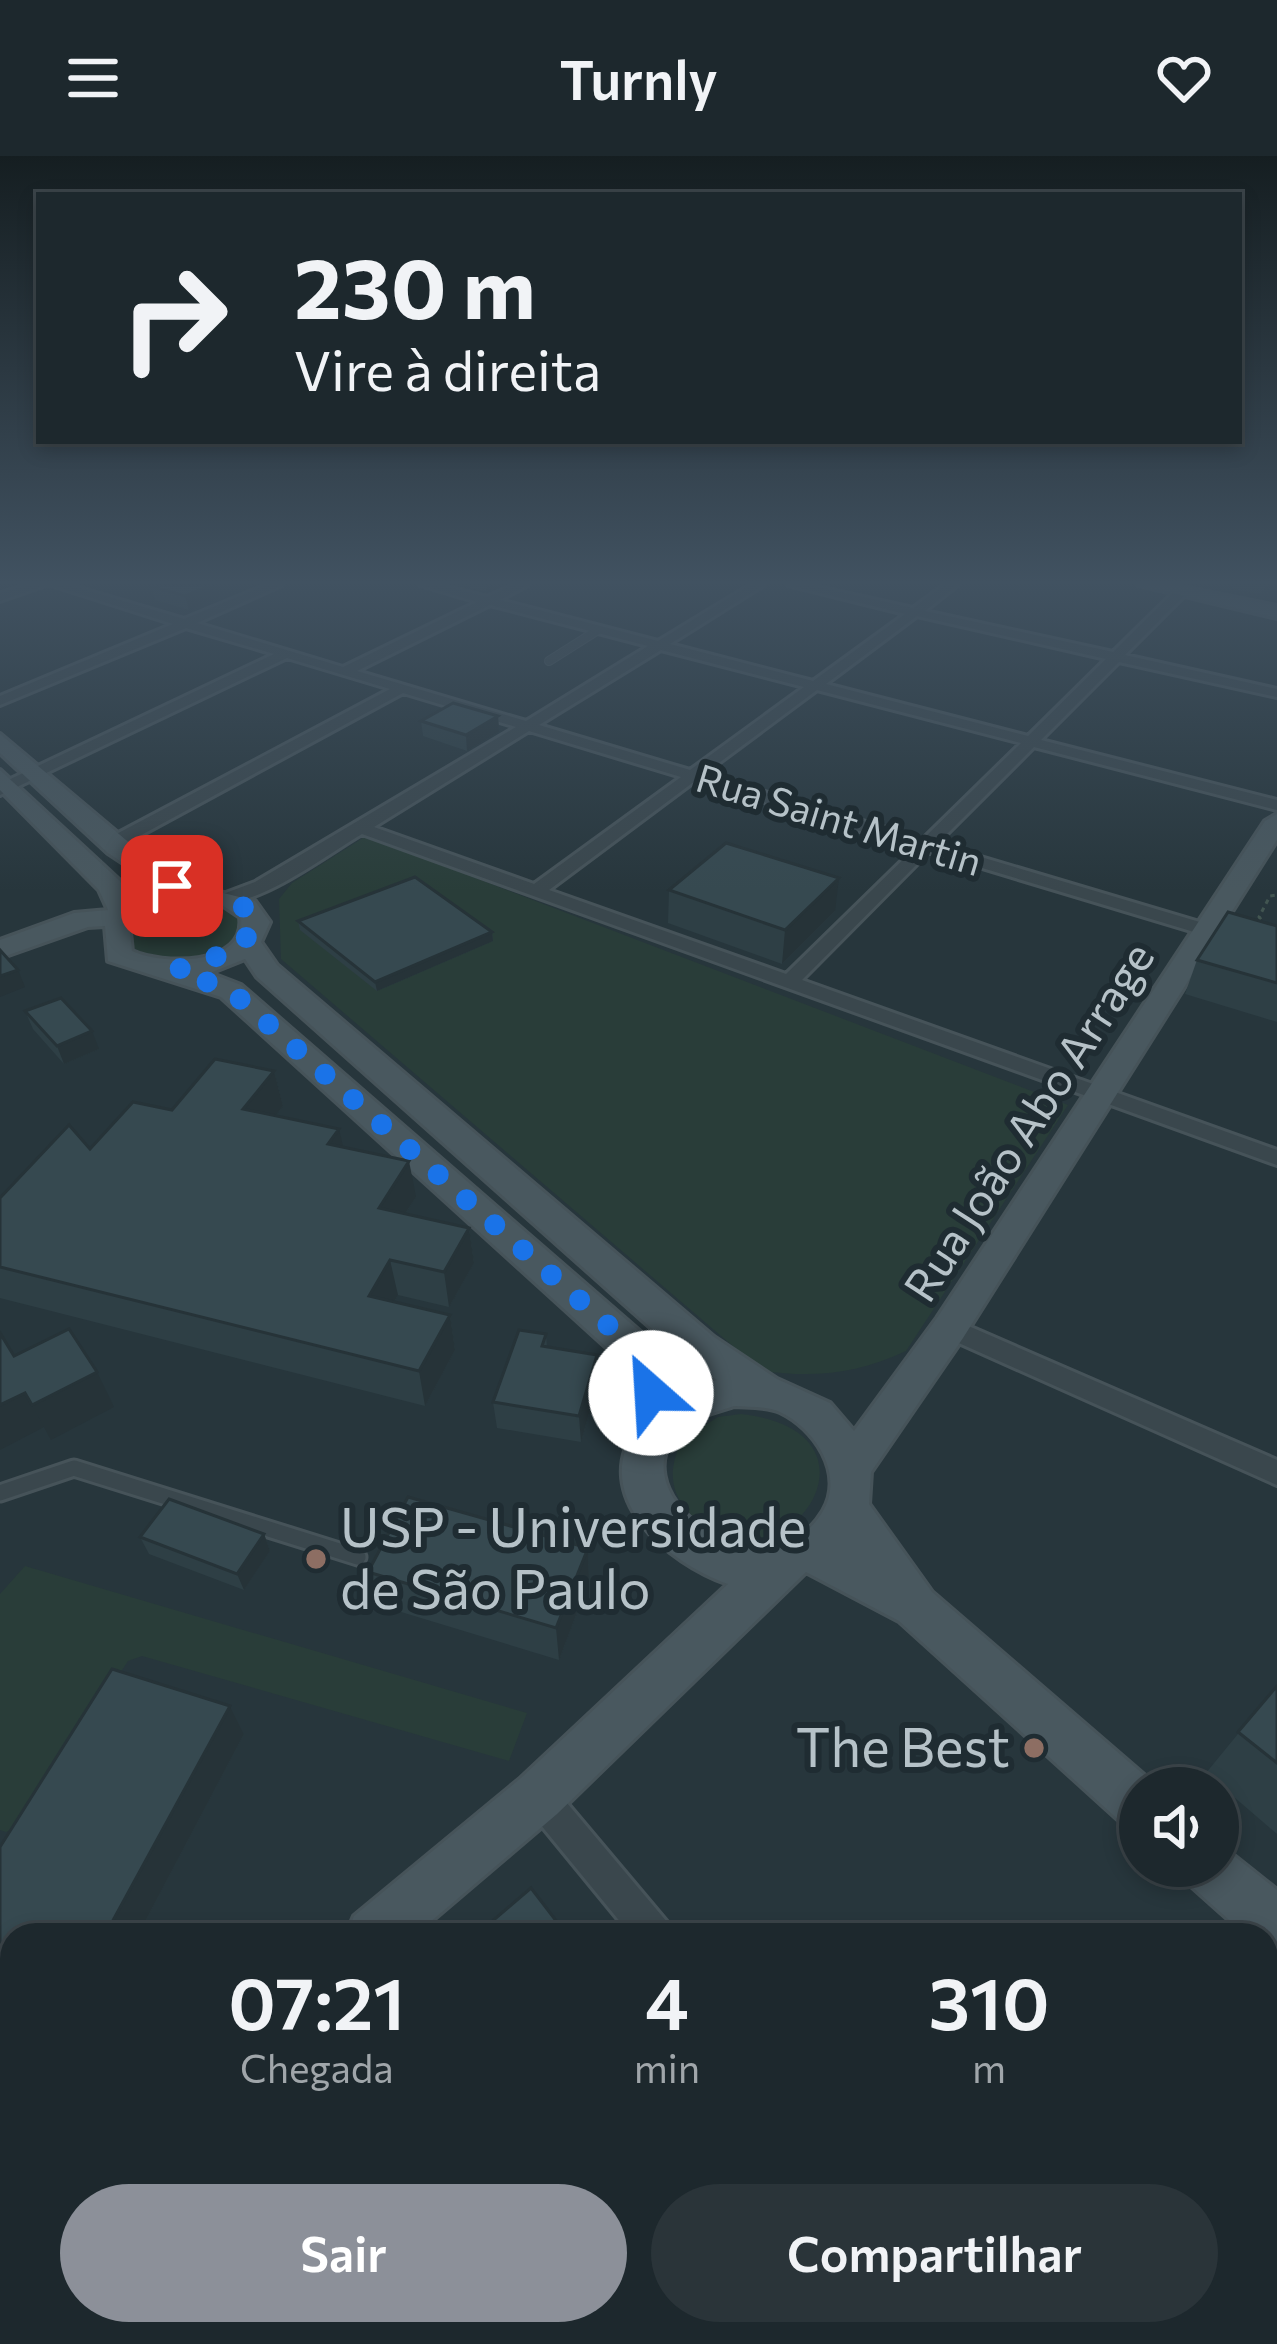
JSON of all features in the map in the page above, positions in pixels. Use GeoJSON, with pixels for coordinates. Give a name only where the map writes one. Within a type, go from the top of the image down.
{"type":"FeatureCollection","features":[{"type":"Feature","properties":{"kind":"street"},"geometry":{"type":"LineString","coordinates":[[134,913],[118,905],[111,887],[4,784],[40,773],[219,687]]}},
{"type":"Feature","properties":{"kind":"street","name":"Rua Saint Martin"},"geometry":{"type":"LineString","coordinates":[[393,687],[1277,951]]}},
{"type":"Feature","properties":{"kind":"street"},"geometry":{"type":"LineString","coordinates":[[0,741],[172,886],[195,895],[229,898],[262,886],[595,687]]}},
{"type":"Feature","properties":{"kind":"street"},"geometry":{"type":"LineString","coordinates":[[537,890],[809,687]]}},
{"type":"Feature","properties":{"kind":"street"},"geometry":{"type":"LineString","coordinates":[[820,687],[1277,805]]}},
{"type":"Feature","properties":{"kind":"street"},"geometry":{"type":"LineString","coordinates":[[789,982],[1088,687]]}},
{"type":"Feature","properties":{"kind":"street"},"geometry":{"type":"LineString","coordinates":[[115,842],[399,689]]}},
{"type":"Feature","properties":{"kind":"street","name":"Rua João Abo Arrage"},"geometry":{"type":"LineString","coordinates":[[849,1488],[1277,821]]}},
{"type":"Feature","properties":{"kind":"street"},"geometry":{"type":"LineString","coordinates":[[362,828],[1277,1158]]}},
{"type":"Feature","properties":{"kind":"street"},"geometry":{"type":"LineString","coordinates":[[0,950],[84,919],[134,913],[195,895]]}},
{"type":"Feature","properties":{"kind":"street"},"geometry":{"type":"LineString","coordinates":[[134,913],[116,930],[112,943],[118,955],[152,969],[176,970],[221,959],[247,942],[255,930],[254,914],[229,898]]}},
{"type":"Feature","properties":{"kind":"street"},"geometry":{"type":"LineString","coordinates":[[247,942],[267,971],[700,1348],[764,1391],[820,1418],[840,1440],[849,1488],[916,1607]]}},
{"type":"Feature","properties":{"kind":"street"},"geometry":{"type":"LineString","coordinates":[[176,970],[231,991],[645,1358],[657,1426]]}},
{"type":"Feature","properties":{"kind":"street"},"geometry":{"type":"LineString","coordinates":[[950,1328],[1277,1473]]}},
{"type":"Feature","properties":{"kind":"street"},"geometry":{"type":"LineString","coordinates":[[764,1391],[704,1395],[657,1426],[644,1453],[642,1483],[652,1513],[675,1539],[707,1557],[744,1566],[796,1557],[916,1607],[1119,1786]]}},
{"type":"Feature","properties":{"kind":"street"},"geometry":{"type":"LineString","coordinates":[[387,1923],[539,1796],[796,1557],[833,1533],[849,1488]]}},
{"type":"Feature","properties":{"kind":"street"},"geometry":{"type":"LineString","coordinates":[[539,1796],[644,1923]]}},
{"type":"Feature","properties":{"kind":"street"},"geometry":{"type":"LineString","coordinates":[[1233,1887],[1274,1923]]}},
{"type":"Feature","properties":{"kind":"lane"},"geometry":{"type":"LineString","coordinates":[[0,1493],[74,1468],[358,1557]]}},
{"type":"Feature","properties":{"kind":"path"},"geometry":{"type":"LineString","coordinates":[[1277,895],[1270,896],[1259,916],[1277,933]]}},
{"type":"Feature","properties":{"kind":"green space"},"geometry":{"type":"Polygon","coordinates":[[[366,836],[1068,1105],[906,1351],[836,1372],[762,1371],[281,959],[279,899],[292,883],[366,836]]]}},
{"type":"Feature","properties":{"kind":"green space"},"geometry":{"type":"Polygon","coordinates":[[[182,904],[215,904],[238,915],[238,934],[216,951],[190,959],[161,959],[135,949],[131,941],[139,922],[182,904]]]}},
{"type":"Feature","properties":{"kind":"green space"},"geometry":{"type":"Polygon","coordinates":[[[741,1414],[790,1428],[815,1451],[819,1480],[808,1508],[784,1530],[754,1541],[719,1536],[686,1509],[673,1476],[682,1440],[718,1417],[741,1414]]]}},
{"type":"Feature","properties":{"kind":"green space"},"geometry":{"type":"Polygon","coordinates":[[[25,1566],[527,1713],[509,1761],[142,1656],[128,1661],[19,1826],[6,1832],[0,1830],[0,1594],[25,1566]]]}},
{"type":"Feature","properties":{"kind":"building"},"geometry":{"type":"Polygon","coordinates":[[[453,703],[498,716],[466,735],[421,721],[453,703]]]}},
{"type":"Feature","properties":{"kind":"building"},"geometry":{"type":"Polygon","coordinates":[[[726,843],[839,878],[785,930],[669,890],[726,843]]]}},
{"type":"Feature","properties":{"kind":"building"},"geometry":{"type":"Polygon","coordinates":[[[415,877],[492,932],[375,982],[298,921],[415,877]]]}},
{"type":"Feature","properties":{"kind":"building"},"geometry":{"type":"Polygon","coordinates":[[[1228,912],[1277,926],[1277,983],[1197,960],[1228,912]]]}},
{"type":"Feature","properties":{"kind":"building"},"geometry":{"type":"Polygon","coordinates":[[[0,950],[18,970],[0,976],[0,950]]]}},
{"type":"Feature","properties":{"kind":"building"},"geometry":{"type":"Polygon","coordinates":[[[61,998],[92,1031],[57,1046],[25,1011],[61,998]]]}},
{"type":"Feature","properties":{"kind":"building"},"geometry":{"type":"Polygon","coordinates":[[[215,1059],[274,1071],[243,1109],[339,1129],[328,1144],[409,1161],[379,1208],[469,1228],[444,1272],[390,1260],[369,1296],[450,1315],[419,1371],[0,1267],[0,1198],[69,1125],[90,1149],[133,1102],[172,1110],[215,1059]]]}},
{"type":"Feature","properties":{"kind":"building"},"geometry":{"type":"Polygon","coordinates":[[[69,1329],[97,1372],[32,1405],[25,1393],[0,1405],[0,1333],[14,1356],[69,1329]]]}},
{"type":"Feature","properties":{"kind":"building"},"geometry":{"type":"Polygon","coordinates":[[[519,1330],[546,1334],[542,1346],[597,1355],[579,1416],[493,1402],[519,1330]]]}},
{"type":"Feature","properties":{"kind":"building"},"geometry":{"type":"Polygon","coordinates":[[[408,1497],[588,1548],[556,1628],[368,1572],[408,1497]]]}},
{"type":"Feature","properties":{"kind":"building"},"geometry":{"type":"Polygon","coordinates":[[[169,1499],[264,1534],[237,1574],[140,1537],[169,1499]]]}},
{"type":"Feature","properties":{"kind":"building"},"geometry":{"type":"Polygon","coordinates":[[[112,1669],[230,1706],[112,1923],[0,1923],[0,1847],[112,1669]]]}},
{"type":"Feature","properties":{"kind":"building"},"geometry":{"type":"Polygon","coordinates":[[[1277,1686],[1277,1763],[1238,1732],[1277,1686]]]}},
{"type":"Feature","properties":{"kind":"building"},"geometry":{"type":"Polygon","coordinates":[[[531,1888],[558,1923],[490,1923],[531,1888]]]}},
{"type":"Feature","properties":{"kind":"place","name":"USP - Universidade de São Paulo"},"geometry":{"type":"Point","coordinates":[316,1559]}},
{"type":"Feature","properties":{"kind":"place","name":"The Best"},"geometry":{"type":"Point","coordinates":[1034,1748]}},
{"type":"Feature","properties":{"kind":"route"},"geometry":{"type":"LineString","coordinates":[[172,886],[239,902],[254,914],[256,922],[239,949],[200,966],[176,970],[231,991],[645,1358],[651,1393]]}}]}
